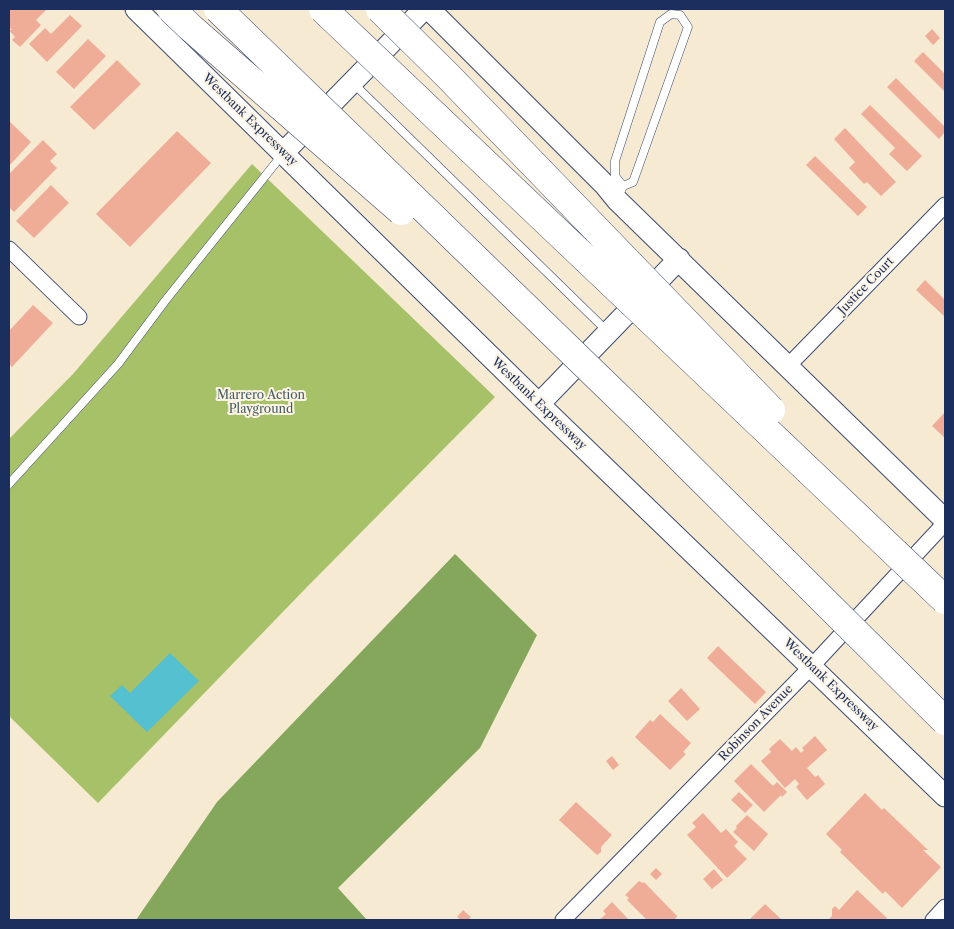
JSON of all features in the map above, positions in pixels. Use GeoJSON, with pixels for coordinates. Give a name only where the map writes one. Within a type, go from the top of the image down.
{"type":"FeatureCollection","features":[{"type":"Feature","properties":{"kind":"highway"},"geometry":{"type":"LineString","coordinates":[[171,9],[640,418]]}},
{"type":"Feature","properties":{"kind":"highway"},"geometry":{"type":"LineString","coordinates":[[218,9],[640,418],[945,721]]}},
{"type":"Feature","properties":{"kind":"highway"},"geometry":{"type":"LineString","coordinates":[[323,9],[945,600]]}},
{"type":"Feature","properties":{"kind":"highway"},"geometry":{"type":"LineString","coordinates":[[380,9],[455,83],[826,467],[851,510]]}},
{"type":"Feature","properties":{"kind":"main road","name":"Westbank Expressway"},"geometry":{"type":"LineString","coordinates":[[136,9],[539,404],[945,796]]}},
{"type":"Feature","properties":{"kind":"main road"},"geometry":{"type":"LineString","coordinates":[[283,153],[424,9]]}},
{"type":"Feature","properties":{"kind":"main road"},"geometry":{"type":"LineString","coordinates":[[429,9],[604,184],[620,193],[679,259],[945,522]]}},
{"type":"Feature","properties":{"kind":"main road"},"geometry":{"type":"LineString","coordinates":[[539,404],[679,259]]}},
{"type":"Feature","properties":{"kind":"street","name":"Justice Court"},"geometry":{"type":"LineString","coordinates":[[787,367],[945,205]]}},
{"type":"Feature","properties":{"kind":"street"},"geometry":{"type":"LineString","coordinates":[[9,249],[79,317]]}},
{"type":"Feature","properties":{"kind":"street","name":"Robinson Avenue"},"geometry":{"type":"LineString","coordinates":[[563,920],[812,666],[945,522]]}},
{"type":"Feature","properties":{"kind":"street"},"geometry":{"type":"LineString","coordinates":[[933,920],[945,907]]}},
{"type":"Feature","properties":{"kind":"lane"},"geometry":{"type":"LineString","coordinates":[[680,15],[686,9]]}},
{"type":"Feature","properties":{"kind":"lane"},"geometry":{"type":"LineString","coordinates":[[671,14],[680,15],[688,28],[633,182],[620,193],[615,176],[615,161],[660,22],[671,14]]}},
{"type":"Feature","properties":{"kind":"lane"},"geometry":{"type":"LineString","coordinates":[[352,82],[608,332]]}},
{"type":"Feature","properties":{"kind":"lane"},"geometry":{"type":"LineString","coordinates":[[9,484],[118,364],[165,301],[283,153]]}},
{"type":"Feature","properties":{"kind":"green space","name":"Marrero Action Playground"},"geometry":{"type":"Polygon","coordinates":[[[252,164],[495,397],[306,588],[98,803],[9,716],[9,439],[73,374],[252,164]]]}},
{"type":"Feature","properties":{"kind":"green space"},"geometry":{"type":"Polygon","coordinates":[[[455,554],[537,635],[480,748],[338,888],[367,920],[136,920],[217,802],[455,554]]]}},
{"type":"Feature","properties":{"kind":"water"},"geometry":{"type":"Polygon","coordinates":[[[170,653],[199,681],[147,732],[110,696],[122,685],[130,693],[170,653]]]}},
{"type":"Feature","properties":{"kind":"building"},"geometry":{"type":"Polygon","coordinates":[[[11,9],[47,9],[36,20],[41,25],[20,47],[12,40],[15,37],[9,30],[12,30],[9,27],[9,11],[11,9]]]}},
{"type":"Feature","properties":{"kind":"building"},"geometry":{"type":"Polygon","coordinates":[[[70,15],[82,26],[47,62],[29,44],[45,28],[51,34],[70,15]]]}},
{"type":"Feature","properties":{"kind":"building"},"geometry":{"type":"Polygon","coordinates":[[[932,29],[940,38],[933,45],[925,36],[932,29]]]}},
{"type":"Feature","properties":{"kind":"building"},"geometry":{"type":"Polygon","coordinates":[[[88,39],[106,56],[74,89],[56,72],[88,39]]]}},
{"type":"Feature","properties":{"kind":"building"},"geometry":{"type":"Polygon","coordinates":[[[923,52],[945,74],[945,92],[914,61],[923,52]]]}},
{"type":"Feature","properties":{"kind":"building"},"geometry":{"type":"Polygon","coordinates":[[[117,60],[141,84],[94,130],[70,107],[117,60]]]}},
{"type":"Feature","properties":{"kind":"building"},"geometry":{"type":"Polygon","coordinates":[[[896,78],[945,127],[945,132],[939,139],[887,87],[896,78]]]}},
{"type":"Feature","properties":{"kind":"building"},"geometry":{"type":"Polygon","coordinates":[[[870,105],[922,156],[907,171],[889,154],[895,148],[861,114],[870,105]]]}},
{"type":"Feature","properties":{"kind":"building"},"geometry":{"type":"Polygon","coordinates":[[[9,121],[31,142],[9,166],[9,121]]]}},
{"type":"Feature","properties":{"kind":"building"},"geometry":{"type":"Polygon","coordinates":[[[845,128],[896,182],[881,196],[867,182],[864,184],[849,168],[855,162],[834,139],[845,128]]]}},
{"type":"Feature","properties":{"kind":"building"},"geometry":{"type":"Polygon","coordinates":[[[177,131],[211,163],[130,247],[96,214],[177,131]]]}},
{"type":"Feature","properties":{"kind":"building"},"geometry":{"type":"Polygon","coordinates":[[[43,140],[57,154],[50,161],[57,168],[14,212],[9,207],[9,174],[43,140]]]}},
{"type":"Feature","properties":{"kind":"building"},"geometry":{"type":"Polygon","coordinates":[[[815,156],[867,207],[858,216],[806,165],[815,156]]]}},
{"type":"Feature","properties":{"kind":"building"},"geometry":{"type":"Polygon","coordinates":[[[51,185],[69,203],[34,238],[16,221],[51,185]]]}},
{"type":"Feature","properties":{"kind":"building"},"geometry":{"type":"Polygon","coordinates":[[[925,280],[945,300],[945,317],[916,290],[925,280]]]}},
{"type":"Feature","properties":{"kind":"building"},"geometry":{"type":"Polygon","coordinates":[[[33,305],[53,323],[12,367],[9,364],[9,331],[33,305]]]}},
{"type":"Feature","properties":{"kind":"building"},"geometry":{"type":"Polygon","coordinates":[[[945,412],[945,438],[932,426],[945,412]]]}},
{"type":"Feature","properties":{"kind":"building"},"geometry":{"type":"Polygon","coordinates":[[[718,646],[766,692],[755,704],[707,658],[718,646]]]}},
{"type":"Feature","properties":{"kind":"building"},"geometry":{"type":"Polygon","coordinates":[[[681,688],[700,709],[687,721],[668,701],[681,688]]]}},
{"type":"Feature","properties":{"kind":"building"},"geometry":{"type":"Polygon","coordinates":[[[660,714],[691,743],[683,752],[686,754],[670,770],[635,737],[650,720],[653,722],[660,714]]]}},
{"type":"Feature","properties":{"kind":"building"},"geometry":{"type":"Polygon","coordinates":[[[815,736],[827,750],[807,768],[815,777],[818,775],[825,784],[807,800],[796,787],[799,784],[795,779],[785,788],[761,761],[771,752],[769,749],[780,739],[792,751],[796,747],[801,753],[804,750],[802,748],[815,736]]]}},
{"type":"Feature","properties":{"kind":"building"},"geometry":{"type":"Polygon","coordinates":[[[612,756],[619,765],[613,770],[606,761],[612,756]]]}},
{"type":"Feature","properties":{"kind":"building"},"geometry":{"type":"Polygon","coordinates":[[[751,764],[773,786],[777,782],[787,792],[782,797],[781,795],[764,812],[734,781],[751,764]]]}},
{"type":"Feature","properties":{"kind":"building"},"geometry":{"type":"Polygon","coordinates":[[[739,792],[753,805],[745,813],[731,800],[739,792]]]}},
{"type":"Feature","properties":{"kind":"building"},"geometry":{"type":"Polygon","coordinates":[[[865,793],[882,810],[884,808],[928,850],[923,850],[941,867],[902,908],[885,891],[883,894],[840,852],[842,850],[826,834],[865,793]]]}},
{"type":"Feature","properties":{"kind":"building"},"geometry":{"type":"Polygon","coordinates":[[[576,802],[612,835],[601,847],[601,852],[597,855],[559,820],[576,802]]]}},
{"type":"Feature","properties":{"kind":"building"},"geometry":{"type":"Polygon","coordinates":[[[703,813],[721,833],[726,829],[738,842],[734,846],[747,859],[727,878],[687,835],[696,827],[692,823],[703,813]]]}},
{"type":"Feature","properties":{"kind":"building"},"geometry":{"type":"Polygon","coordinates":[[[747,815],[768,834],[754,851],[733,832],[747,815]]]}},
{"type":"Feature","properties":{"kind":"building"},"geometry":{"type":"Polygon","coordinates":[[[656,868],[662,874],[656,880],[650,874],[656,868]]]}},
{"type":"Feature","properties":{"kind":"building"},"geometry":{"type":"Polygon","coordinates":[[[714,869],[723,880],[712,889],[703,879],[714,869]]]}},
{"type":"Feature","properties":{"kind":"building"},"geometry":{"type":"Polygon","coordinates":[[[639,881],[644,882],[677,916],[675,920],[647,920],[627,900],[629,898],[625,895],[639,881]]]}},
{"type":"Feature","properties":{"kind":"building"},"geometry":{"type":"Polygon","coordinates":[[[857,890],[887,918],[885,920],[829,919],[832,916],[832,909],[835,906],[839,910],[857,890]]]}},
{"type":"Feature","properties":{"kind":"building"},"geometry":{"type":"Polygon","coordinates":[[[612,902],[629,920],[599,920],[606,914],[603,911],[612,902]]]}},
{"type":"Feature","properties":{"kind":"building"},"geometry":{"type":"Polygon","coordinates":[[[765,904],[782,920],[749,920],[765,904]]]}},
{"type":"Feature","properties":{"kind":"building"},"geometry":{"type":"Polygon","coordinates":[[[463,910],[471,917],[468,920],[461,920],[457,917],[463,910]]]}}]}
